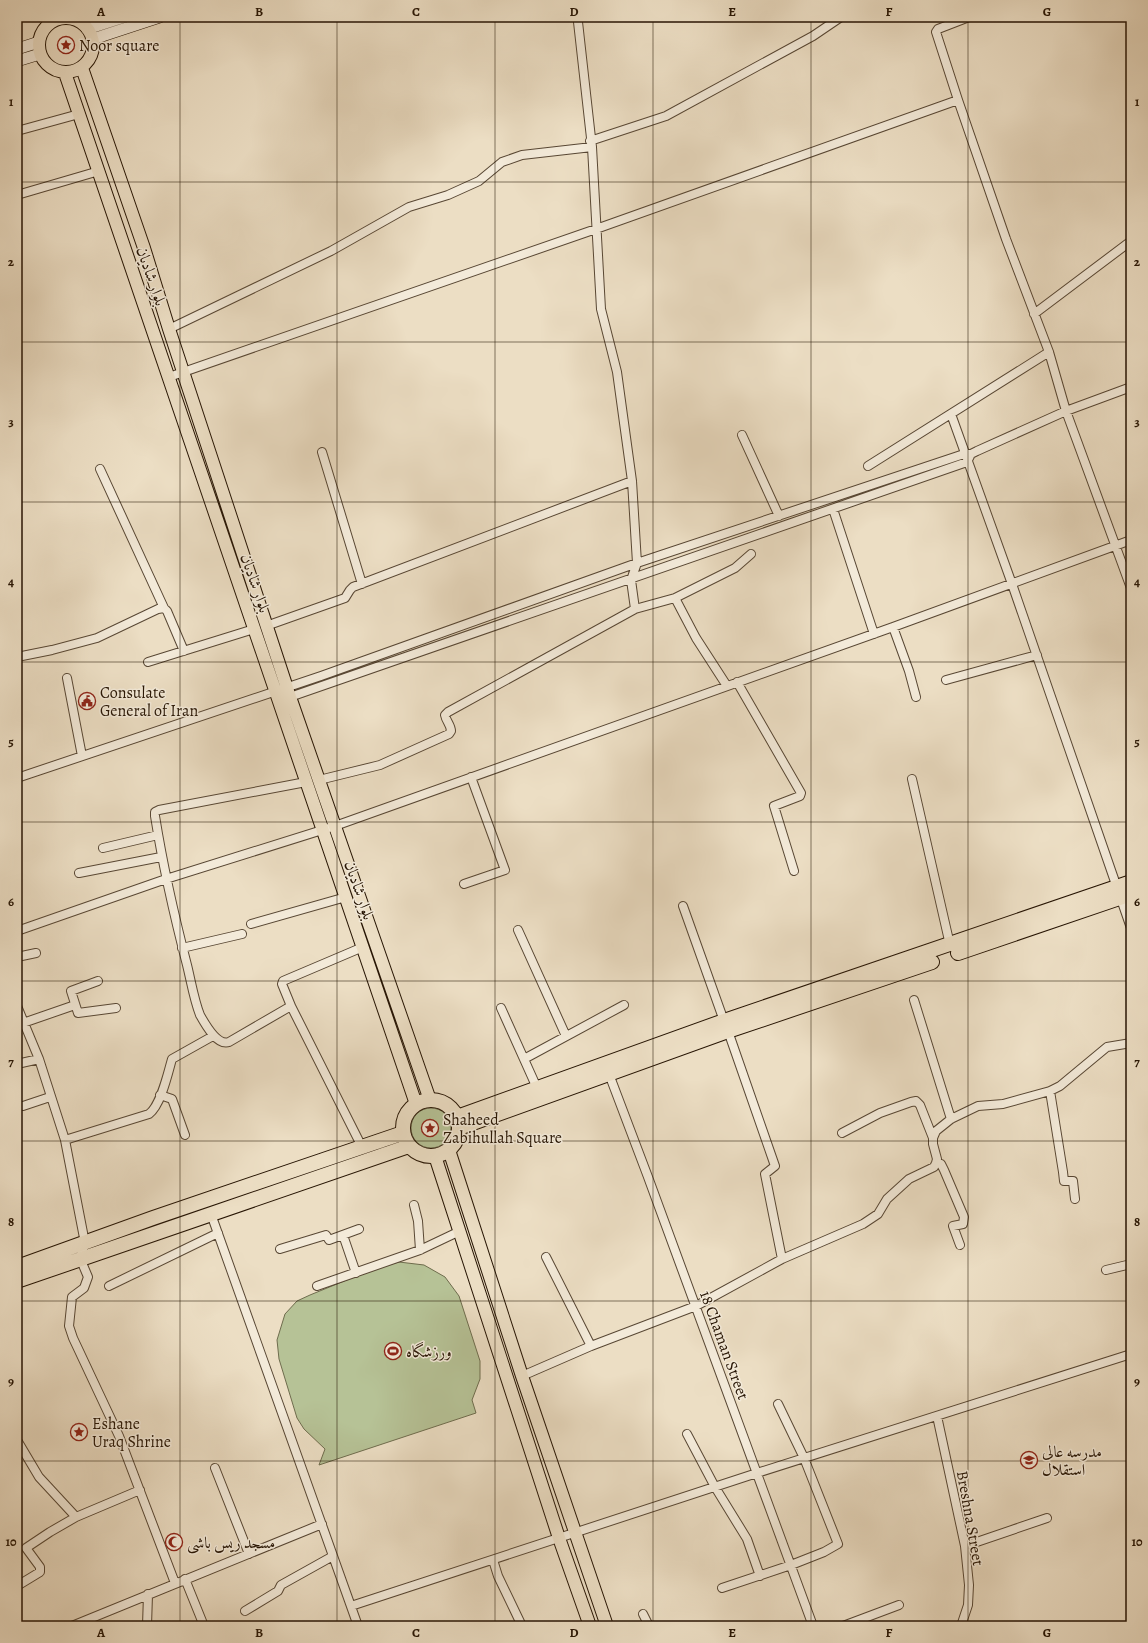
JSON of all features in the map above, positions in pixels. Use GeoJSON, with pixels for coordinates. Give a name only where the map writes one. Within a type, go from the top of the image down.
{"type":"FeatureCollection","features":[{"type":"Feature","properties":{"kind":"highway"},"geometry":{"type":"LineString","coordinates":[[458,1123],[537,1088],[1122,893],[1131,882]]}},
{"type":"Feature","properties":{"kind":"highway"},"geometry":{"type":"LineString","coordinates":[[458,1123],[609,1074],[726,1026],[950,945],[1122,893]]}},
{"type":"Feature","properties":{"kind":"highway"},"geometry":{"type":"LineString","coordinates":[[430,1100],[446,1104],[452,1110],[458,1123],[456,1140],[449,1150],[435,1156],[421,1154],[406,1140],[403,1125],[405,1117],[410,1109],[416,1104],[430,1100]]}},
{"type":"Feature","properties":{"kind":"highway"},"geometry":{"type":"LineString","coordinates":[[17,1266],[362,1147],[406,1140]]}},
{"type":"Feature","properties":{"kind":"highway"},"geometry":{"type":"LineString","coordinates":[[17,1280],[210,1214],[406,1140]]}},
{"type":"Feature","properties":{"kind":"main road"},"geometry":{"type":"LineString","coordinates":[[64,18],[77,21],[90,34],[93,47],[92,55],[82,68],[74,72],[65,73],[54,70],[45,63],[39,48],[43,32],[50,20],[64,18]]}},
{"type":"Feature","properties":{"kind":"main road","name":"بلوار شادیان"},"geometry":{"type":"LineString","coordinates":[[82,68],[144,248],[266,626],[306,782],[416,1104]]}},
{"type":"Feature","properties":{"kind":"main road","name":"بلوار شادیان"},"geometry":{"type":"LineString","coordinates":[[65,73],[254,629],[284,692],[319,780],[430,1100]]}},
{"type":"Feature","properties":{"kind":"main road"},"geometry":{"type":"LineString","coordinates":[[449,1150],[522,1376],[607,1626]]}},
{"type":"Feature","properties":{"kind":"main road"},"geometry":{"type":"LineString","coordinates":[[435,1156],[559,1538],[590,1626]]}},
{"type":"Feature","properties":{"kind":"street"},"geometry":{"type":"LineString","coordinates":[[90,34],[124,17]]}},
{"type":"Feature","properties":{"kind":"street"},"geometry":{"type":"LineString","coordinates":[[90,34],[160,17]]}},
{"type":"Feature","properties":{"kind":"street"},"geometry":{"type":"LineString","coordinates":[[578,17],[591,144],[602,308],[617,372],[632,481],[637,563],[631,580],[635,609]]}},
{"type":"Feature","properties":{"kind":"street"},"geometry":{"type":"LineString","coordinates":[[169,329],[330,251],[409,208],[448,195],[479,181],[502,162],[522,155],[591,144],[621,130],[666,116],[813,36],[841,17]]}},
{"type":"Feature","properties":{"kind":"street"},"geometry":{"type":"LineString","coordinates":[[969,17],[938,29],[936,32],[1006,239],[1049,352],[1066,411],[1131,588]]}},
{"type":"Feature","properties":{"kind":"street"},"geometry":{"type":"LineString","coordinates":[[17,49],[39,48]]}},
{"type":"Feature","properties":{"kind":"street"},"geometry":{"type":"LineString","coordinates":[[17,61],[39,48]]}},
{"type":"Feature","properties":{"kind":"street"},"geometry":{"type":"LineString","coordinates":[[169,377],[596,229],[958,100]]}},
{"type":"Feature","properties":{"kind":"street"},"geometry":{"type":"LineString","coordinates":[[17,132],[79,114]]}},
{"type":"Feature","properties":{"kind":"street"},"geometry":{"type":"LineString","coordinates":[[17,195],[99,172]]}},
{"type":"Feature","properties":{"kind":"street"},"geometry":{"type":"LineString","coordinates":[[1034,314],[1131,241]]}},
{"type":"Feature","properties":{"kind":"street"},"geometry":{"type":"LineString","coordinates":[[868,466],[1049,352]]}},
{"type":"Feature","properties":{"kind":"street"},"geometry":{"type":"LineString","coordinates":[[284,692],[637,563],[968,454],[1066,411],[1131,386]]}},
{"type":"Feature","properties":{"kind":"street"},"geometry":{"type":"LineString","coordinates":[[951,414],[968,454],[968,462],[1122,893],[1131,928]]}},
{"type":"Feature","properties":{"kind":"street"},"geometry":{"type":"LineString","coordinates":[[742,435],[779,516]]}},
{"type":"Feature","properties":{"kind":"street"},"geometry":{"type":"LineString","coordinates":[[322,452],[362,584]]}},
{"type":"Feature","properties":{"kind":"street"},"geometry":{"type":"LineString","coordinates":[[17,778],[631,580],[968,462]]}},
{"type":"Feature","properties":{"kind":"street"},"geometry":{"type":"LineString","coordinates":[[100,469],[164,608],[167,611],[184,651]]}},
{"type":"Feature","properties":{"kind":"street"},"geometry":{"type":"LineString","coordinates":[[266,626],[345,598],[351,588],[632,481]]}},
{"type":"Feature","properties":{"kind":"street"},"geometry":{"type":"LineString","coordinates":[[833,508],[874,634]]}},
{"type":"Feature","properties":{"kind":"street"},"geometry":{"type":"LineString","coordinates":[[17,931],[166,879],[335,826],[874,634],[1131,540]]}},
{"type":"Feature","properties":{"kind":"street"},"geometry":{"type":"LineString","coordinates":[[319,780],[380,765],[448,734],[451,731],[451,727],[446,720],[445,715],[448,712],[635,609],[675,598],[735,568],[751,554]]}},
{"type":"Feature","properties":{"kind":"street"},"geometry":{"type":"LineString","coordinates":[[675,598],[696,638],[728,686]]}},
{"type":"Feature","properties":{"kind":"street"},"geometry":{"type":"LineString","coordinates":[[17,658],[97,638],[158,609],[164,608]]}},
{"type":"Feature","properties":{"kind":"street"},"geometry":{"type":"LineString","coordinates":[[893,627],[909,671],[916,697]]}},
{"type":"Feature","properties":{"kind":"street"},"geometry":{"type":"LineString","coordinates":[[148,662],[254,629]]}},
{"type":"Feature","properties":{"kind":"street"},"geometry":{"type":"LineString","coordinates":[[946,680],[1037,655]]}},
{"type":"Feature","properties":{"kind":"street"},"geometry":{"type":"LineString","coordinates":[[67,678],[82,756]]}},
{"type":"Feature","properties":{"kind":"street"},"geometry":{"type":"LineString","coordinates":[[737,682],[801,793],[800,796],[774,806],[794,871]]}},
{"type":"Feature","properties":{"kind":"street"},"geometry":{"type":"LineString","coordinates":[[464,884],[505,870],[471,777]]}},
{"type":"Feature","properties":{"kind":"street"},"geometry":{"type":"LineString","coordinates":[[912,779],[950,945]]}},
{"type":"Feature","properties":{"kind":"street"},"geometry":{"type":"LineString","coordinates":[[291,1006],[229,1042],[223,1042],[213,1036],[200,1014],[182,948],[161,857],[154,816],[155,812],[159,810],[306,782]]}},
{"type":"Feature","properties":{"kind":"street"},"geometry":{"type":"LineString","coordinates":[[103,848],[158,835]]}},
{"type":"Feature","properties":{"kind":"street"},"geometry":{"type":"LineString","coordinates":[[79,873],[161,857]]}},
{"type":"Feature","properties":{"kind":"street"},"geometry":{"type":"LineString","coordinates":[[251,924],[346,897]]}},
{"type":"Feature","properties":{"kind":"street"},"geometry":{"type":"LineString","coordinates":[[683,906],[775,1166],[765,1174],[782,1259]]}},
{"type":"Feature","properties":{"kind":"street"},"geometry":{"type":"LineString","coordinates":[[518,930],[566,1036]]}},
{"type":"Feature","properties":{"kind":"street"},"geometry":{"type":"LineString","coordinates":[[182,948],[242,934]]}},
{"type":"Feature","properties":{"kind":"street"},"geometry":{"type":"LineString","coordinates":[[362,1147],[291,1006],[282,984],[283,981],[363,947]]}},
{"type":"Feature","properties":{"kind":"street"},"geometry":{"type":"LineString","coordinates":[[17,957],[36,953]]}},
{"type":"Feature","properties":{"kind":"street"},"geometry":{"type":"LineString","coordinates":[[98,981],[71,991],[77,1012],[116,1008]]}},
{"type":"Feature","properties":{"kind":"street"},"geometry":{"type":"LineString","coordinates":[[914,1000],[951,1119]]}},
{"type":"Feature","properties":{"kind":"street"},"geometry":{"type":"LineString","coordinates":[[23,1023],[75,1005]]}},
{"type":"Feature","properties":{"kind":"street"},"geometry":{"type":"LineString","coordinates":[[524,1059],[624,1005]]}},
{"type":"Feature","properties":{"kind":"street"},"geometry":{"type":"LineString","coordinates":[[17,1006],[23,1023],[40,1059],[50,1096],[65,1140],[85,1243],[80,1258],[88,1277],[84,1288],[72,1297],[69,1326],[73,1338],[119,1436],[175,1583]]}},
{"type":"Feature","properties":{"kind":"street"},"geometry":{"type":"LineString","coordinates":[[501,1008],[537,1088]]}},
{"type":"Feature","properties":{"kind":"street"},"geometry":{"type":"LineString","coordinates":[[65,1140],[149,1114],[154,1110],[172,1059],[213,1036]]}},
{"type":"Feature","properties":{"kind":"street"},"geometry":{"type":"LineString","coordinates":[[933,1138],[936,1131],[951,1119],[978,1106],[1003,1104],[1050,1091],[1060,1086],[1107,1047],[1131,1043]]}},
{"type":"Feature","properties":{"kind":"street"},"geometry":{"type":"LineString","coordinates":[[17,1064],[40,1059]]}},
{"type":"Feature","properties":{"kind":"street","name":"18 Chaman Street"},"geometry":{"type":"LineString","coordinates":[[609,1074],[813,1626]]}},
{"type":"Feature","properties":{"kind":"street"},"geometry":{"type":"LineString","coordinates":[[1050,1091],[1063,1172],[1062,1177],[1064,1181],[1073,1181],[1075,1199]]}},
{"type":"Feature","properties":{"kind":"street"},"geometry":{"type":"LineString","coordinates":[[160,1095],[172,1099],[185,1135]]}},
{"type":"Feature","properties":{"kind":"street"},"geometry":{"type":"LineString","coordinates":[[23,1106],[50,1096]]}},
{"type":"Feature","properties":{"kind":"street"},"geometry":{"type":"LineString","coordinates":[[842,1133],[880,1113],[916,1101],[920,1105],[933,1138],[936,1164]]}},
{"type":"Feature","properties":{"kind":"street"},"geometry":{"type":"LineString","coordinates":[[522,1376],[591,1346],[696,1306],[782,1259],[863,1224],[878,1214],[887,1199],[909,1178],[934,1167],[936,1164]]}},
{"type":"Feature","properties":{"kind":"street"},"geometry":{"type":"LineString","coordinates":[[936,1164],[941,1164],[964,1217],[963,1224],[953,1226],[960,1245]]}},
{"type":"Feature","properties":{"kind":"street"},"geometry":{"type":"LineString","coordinates":[[414,1205],[418,1222],[420,1250]]}},
{"type":"Feature","properties":{"kind":"street"},"geometry":{"type":"LineString","coordinates":[[210,1214],[358,1626]]}},
{"type":"Feature","properties":{"kind":"street"},"geometry":{"type":"LineString","coordinates":[[280,1249],[326,1235],[329,1240],[359,1229]]}},
{"type":"Feature","properties":{"kind":"street"},"geometry":{"type":"LineString","coordinates":[[317,1286],[420,1250],[460,1231]]}},
{"type":"Feature","properties":{"kind":"street"},"geometry":{"type":"LineString","coordinates":[[108,1286],[218,1234]]}},
{"type":"Feature","properties":{"kind":"street"},"geometry":{"type":"LineString","coordinates":[[343,1235],[356,1273]]}},
{"type":"Feature","properties":{"kind":"street"},"geometry":{"type":"LineString","coordinates":[[546,1257],[591,1346]]}},
{"type":"Feature","properties":{"kind":"street"},"geometry":{"type":"LineString","coordinates":[[1106,1270],[1131,1264]]}},
{"type":"Feature","properties":{"kind":"street"},"geometry":{"type":"LineString","coordinates":[[351,1606],[757,1473],[1131,1354]]}},
{"type":"Feature","properties":{"kind":"street"},"geometry":{"type":"LineString","coordinates":[[722,1588],[791,1565],[824,1552],[838,1544],[804,1458],[778,1404]]}},
{"type":"Feature","properties":{"kind":"street","name":"Breshna Street"},"geometry":{"type":"LineString","coordinates":[[936,1416],[964,1546],[969,1585],[968,1605],[961,1626]]}},
{"type":"Feature","properties":{"kind":"street"},"geometry":{"type":"LineString","coordinates":[[687,1434],[715,1487],[747,1539],[760,1576]]}},
{"type":"Feature","properties":{"kind":"street"},"geometry":{"type":"LineString","coordinates":[[17,1440],[39,1477],[76,1517]]}},
{"type":"Feature","properties":{"kind":"street"},"geometry":{"type":"LineString","coordinates":[[215,1468],[249,1554]]}},
{"type":"Feature","properties":{"kind":"street"},"geometry":{"type":"LineString","coordinates":[[17,1586],[40,1572],[40,1567],[26,1548],[76,1517],[140,1490]]}},
{"type":"Feature","properties":{"kind":"street"},"geometry":{"type":"LineString","coordinates":[[964,1546],[1047,1518]]}},
{"type":"Feature","properties":{"kind":"street"},"geometry":{"type":"LineString","coordinates":[[72,1626],[322,1524]]}},
{"type":"Feature","properties":{"kind":"street"},"geometry":{"type":"LineString","coordinates":[[245,1611],[278,1591],[280,1585],[333,1556]]}},
{"type":"Feature","properties":{"kind":"street"},"geometry":{"type":"LineString","coordinates":[[493,1560],[498,1576],[519,1625]]}},
{"type":"Feature","properties":{"kind":"street"},"geometry":{"type":"LineString","coordinates":[[185,1579],[204,1626]]}},
{"type":"Feature","properties":{"kind":"street"},"geometry":{"type":"LineString","coordinates":[[148,1594],[148,1626]]}},
{"type":"Feature","properties":{"kind":"street"},"geometry":{"type":"LineString","coordinates":[[843,1626],[899,1605]]}},
{"type":"Feature","properties":{"kind":"street"},"geometry":{"type":"LineString","coordinates":[[643,1614],[649,1626]]}},
{"type":"Feature","properties":{"kind":"green space"},"geometry":{"type":"Polygon","coordinates":[[[431,1108],[439,1110],[445,1114],[449,1120],[451,1128],[449,1136],[445,1142],[439,1146],[431,1148],[423,1146],[417,1142],[413,1136],[411,1128],[413,1120],[417,1114],[423,1110],[431,1108]]]}},
{"type":"Feature","properties":{"kind":"green space"},"geometry":{"type":"Polygon","coordinates":[[[399,1262],[424,1265],[445,1277],[459,1296],[480,1361],[480,1379],[472,1400],[476,1413],[319,1465],[325,1449],[304,1429],[297,1418],[279,1359],[277,1340],[285,1314],[297,1301],[310,1295],[376,1268],[399,1262]]]}},
{"type":"Feature","properties":{"kind":"place","name":"Noor square"},"geometry":{"type":"Point","coordinates":[66,45]}},
{"type":"Feature","properties":{"kind":"place","name":"Consulate General of Iran"},"geometry":{"type":"Point","coordinates":[87,701]}},
{"type":"Feature","properties":{"kind":"place","name":"Shaheed Zabihullah Square"},"geometry":{"type":"Point","coordinates":[430,1128]}},
{"type":"Feature","properties":{"kind":"place","name":"ورزشگاه"},"geometry":{"type":"Point","coordinates":[393,1351]}},
{"type":"Feature","properties":{"kind":"place","name":"Eshane Uraq Shrine"},"geometry":{"type":"Point","coordinates":[79,1432]}},
{"type":"Feature","properties":{"kind":"place","name":"مدرسه عالی استقلال"},"geometry":{"type":"Point","coordinates":[1029,1460]}},
{"type":"Feature","properties":{"kind":"place","name":"مسجد ریس باشی"},"geometry":{"type":"Point","coordinates":[174,1542]}}]}
